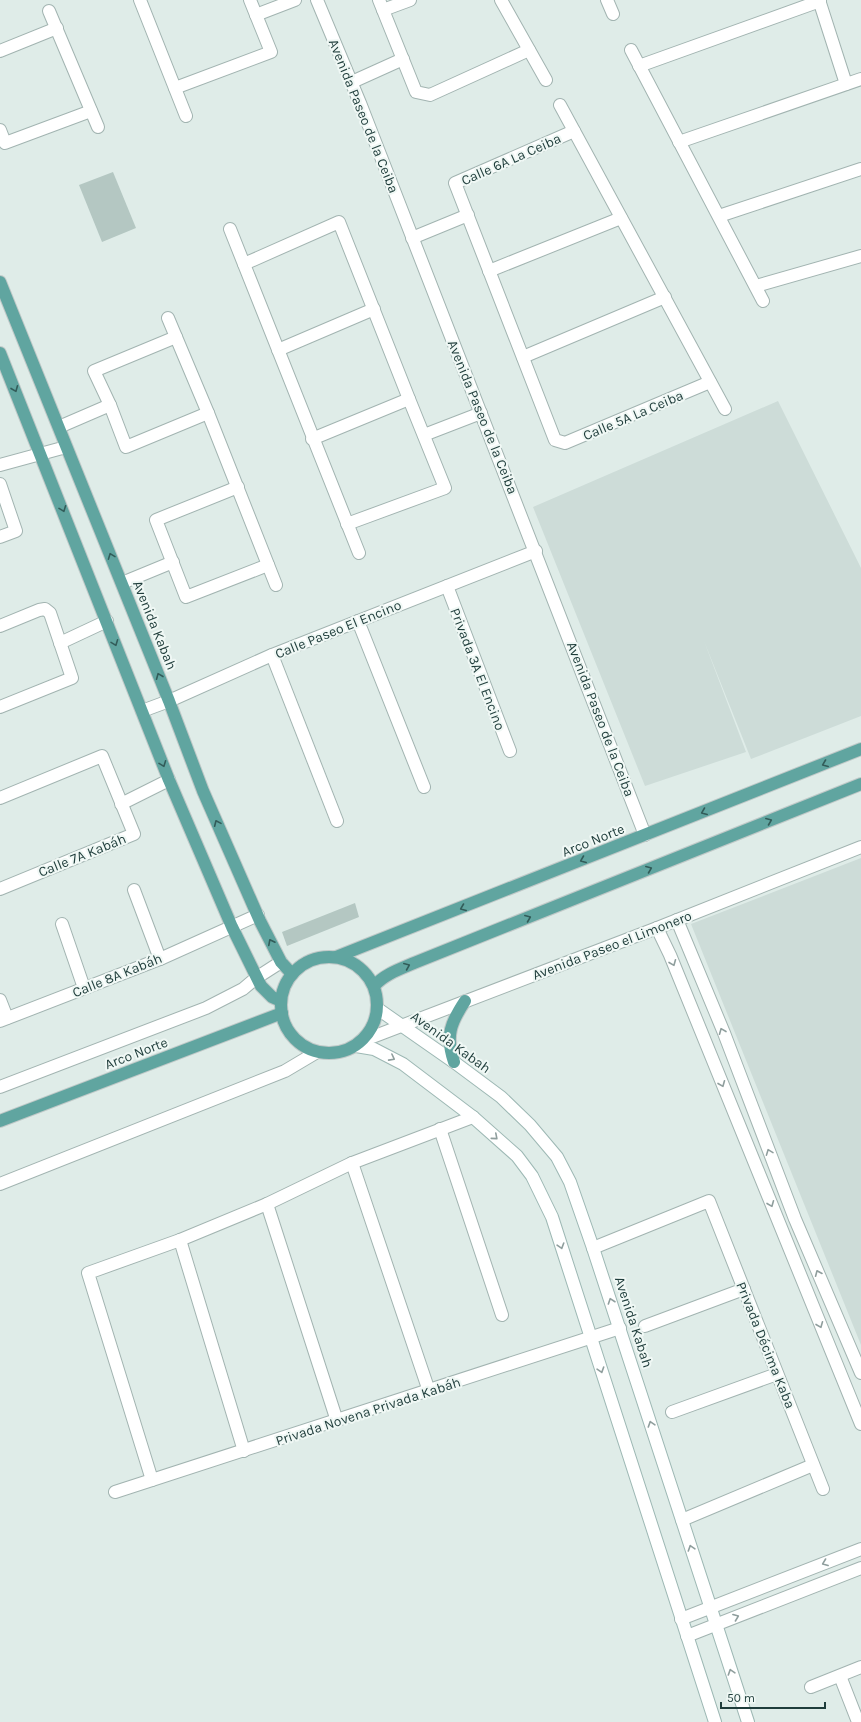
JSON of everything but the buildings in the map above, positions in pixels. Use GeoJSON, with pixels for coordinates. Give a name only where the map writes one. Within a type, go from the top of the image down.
{"type":"FeatureCollection","features":[{"type":"Feature","properties":{"kind":"main road","name":"Avenida Kabah"},"geometry":{"type":"LineString","coordinates":[[0,282],[170,701],[203,791],[258,915],[282,962],[292,974]]}},
{"type":"Feature","properties":{"kind":"main road"},"geometry":{"type":"LineString","coordinates":[[0,352],[169,780],[232,927],[256,978],[269,994],[281,1001]]}},
{"type":"Feature","properties":{"kind":"main road","name":"Arco Norte"},"geometry":{"type":"LineString","coordinates":[[336,957],[861,749]]}},
{"type":"Feature","properties":{"kind":"main road"},"geometry":{"type":"LineString","coordinates":[[374,986],[384,977],[414,963],[861,784]]}},
{"type":"Feature","properties":{"kind":"main road"},"geometry":{"type":"LineString","coordinates":[[326,957],[336,957],[355,964],[363,970],[374,986],[378,1009],[376,1020],[370,1031],[359,1043],[337,1052],[317,1052],[294,1038],[286,1026],[282,1013],[281,1001],[287,982],[292,974],[308,962],[326,957]]}},
{"type":"Feature","properties":{"kind":"main road"},"geometry":{"type":"LineString","coordinates":[[454,1062],[449,1044],[451,1027],[453,1019],[465,1001]]}},
{"type":"Feature","properties":{"kind":"main road","name":"Arco Norte"},"geometry":{"type":"LineString","coordinates":[[0,1121],[282,1013]]}},
{"type":"Feature","properties":{"kind":"street"},"geometry":{"type":"LineString","coordinates":[[175,88],[271,52],[250,0]]}},
{"type":"Feature","properties":{"kind":"street"},"geometry":{"type":"LineString","coordinates":[[256,15],[295,0]]}},
{"type":"Feature","properties":{"kind":"street","name":"Avenida Paseo de la Ceiba"},"geometry":{"type":"LineString","coordinates":[[317,0],[352,82],[536,551],[645,835]]}},
{"type":"Feature","properties":{"kind":"street"},"geometry":{"type":"LineString","coordinates":[[410,0],[381,5],[416,92],[430,95],[530,50]]}},
{"type":"Feature","properties":{"kind":"street"},"geometry":{"type":"LineString","coordinates":[[501,0],[546,80]]}},
{"type":"Feature","properties":{"kind":"street"},"geometry":{"type":"LineString","coordinates":[[607,0],[613,14]]}},
{"type":"Feature","properties":{"kind":"street"},"geometry":{"type":"LineString","coordinates":[[639,66],[819,0],[846,84]]}},
{"type":"Feature","properties":{"kind":"street"},"geometry":{"type":"LineString","coordinates":[[143,1],[186,116]]}},
{"type":"Feature","properties":{"kind":"street"},"geometry":{"type":"LineString","coordinates":[[50,11],[98,126]]}},
{"type":"Feature","properties":{"kind":"street"},"geometry":{"type":"LineString","coordinates":[[0,51],[56,28]]}},
{"type":"Feature","properties":{"kind":"street"},"geometry":{"type":"LineString","coordinates":[[631,50],[763,301]]}},
{"type":"Feature","properties":{"kind":"street"},"geometry":{"type":"LineString","coordinates":[[352,82],[403,59]]}},
{"type":"Feature","properties":{"kind":"street"},"geometry":{"type":"LineString","coordinates":[[680,142],[861,79]]}},
{"type":"Feature","properties":{"kind":"street","name":"Calle 6A La Ceiba"},"geometry":{"type":"LineString","coordinates":[[560,105],[725,409]]}},
{"type":"Feature","properties":{"kind":"street"},"geometry":{"type":"LineString","coordinates":[[0,130],[5,143],[91,111]]}},
{"type":"Feature","properties":{"kind":"street","name":"Calle 6A La Ceiba"},"geometry":{"type":"LineString","coordinates":[[555,440],[455,183],[574,131]]}},
{"type":"Feature","properties":{"kind":"street"},"geometry":{"type":"LineString","coordinates":[[719,216],[861,169]]}},
{"type":"Feature","properties":{"kind":"street"},"geometry":{"type":"LineString","coordinates":[[412,238],[468,215]]}},
{"type":"Feature","properties":{"kind":"street"},"geometry":{"type":"LineString","coordinates":[[490,271],[621,218]]}},
{"type":"Feature","properties":{"kind":"street"},"geometry":{"type":"LineString","coordinates":[[244,264],[339,222],[408,399],[445,488],[347,524]]}},
{"type":"Feature","properties":{"kind":"street"},"geometry":{"type":"LineString","coordinates":[[230,229],[312,439],[359,553]]}},
{"type":"Feature","properties":{"kind":"street"},"geometry":{"type":"LineString","coordinates":[[756,286],[861,256]]}},
{"type":"Feature","properties":{"kind":"street"},"geometry":{"type":"LineString","coordinates":[[522,357],[664,297]]}},
{"type":"Feature","properties":{"kind":"street"},"geometry":{"type":"LineString","coordinates":[[278,350],[374,309]]}},
{"type":"Feature","properties":{"kind":"street"},"geometry":{"type":"LineString","coordinates":[[168,318],[238,487],[276,585]]}},
{"type":"Feature","properties":{"kind":"street"},"geometry":{"type":"LineString","coordinates":[[176,337],[94,371],[110,405],[126,447],[208,413]]}},
{"type":"Feature","properties":{"kind":"street","name":"Calle 5A La Ceiba"},"geometry":{"type":"LineString","coordinates":[[555,440],[565,443],[710,382]]}},
{"type":"Feature","properties":{"kind":"street"},"geometry":{"type":"LineString","coordinates":[[312,439],[408,399]]}},
{"type":"Feature","properties":{"kind":"street"},"geometry":{"type":"LineString","coordinates":[[59,427],[110,405]]}},
{"type":"Feature","properties":{"kind":"street"},"geometry":{"type":"LineString","coordinates":[[424,435],[481,413]]}},
{"type":"Feature","properties":{"kind":"street"},"geometry":{"type":"LineString","coordinates":[[0,465],[66,446]]}},
{"type":"Feature","properties":{"kind":"street"},"geometry":{"type":"LineString","coordinates":[[0,484],[16,531],[0,537]]}},
{"type":"Feature","properties":{"kind":"street"},"geometry":{"type":"LineString","coordinates":[[238,487],[156,520],[186,597],[268,565]]}},
{"type":"Feature","properties":{"kind":"street","name":"Calle Paseo El Encino"},"geometry":{"type":"LineString","coordinates":[[142,711],[170,701],[272,655],[536,551]]}},
{"type":"Feature","properties":{"kind":"street"},"geometry":{"type":"LineString","coordinates":[[122,583],[173,562]]}},
{"type":"Feature","properties":{"kind":"street","name":"Privada 3A El Encino"},"geometry":{"type":"LineString","coordinates":[[447,586],[510,751]]}},
{"type":"Feature","properties":{"kind":"street"},"geometry":{"type":"LineString","coordinates":[[0,626],[45,609],[50,614],[72,678],[0,707]]}},
{"type":"Feature","properties":{"kind":"street"},"geometry":{"type":"LineString","coordinates":[[60,643],[107,621]]}},
{"type":"Feature","properties":{"kind":"street"},"geometry":{"type":"LineString","coordinates":[[358,621],[424,786]]}},
{"type":"Feature","properties":{"kind":"street"},"geometry":{"type":"LineString","coordinates":[[272,655],[337,821]]}},
{"type":"Feature","properties":{"kind":"street","name":"Calle 7A Kabáh"},"geometry":{"type":"LineString","coordinates":[[0,798],[102,756],[134,834],[0,889]]}},
{"type":"Feature","properties":{"kind":"street"},"geometry":{"type":"LineString","coordinates":[[121,804],[169,780]]}},
{"type":"Feature","properties":{"kind":"street","name":"Avenida Paseo el Limonero"},"geometry":{"type":"LineString","coordinates":[[359,1043],[402,1025],[657,928],[861,847]]}},
{"type":"Feature","properties":{"kind":"street"},"geometry":{"type":"LineString","coordinates":[[134,890],[160,959]]}},
{"type":"Feature","properties":{"kind":"street","name":"Calle 8A Kabáh"},"geometry":{"type":"LineString","coordinates":[[4,1020],[160,959],[258,915]]}},
{"type":"Feature","properties":{"kind":"street"},"geometry":{"type":"LineString","coordinates":[[677,920],[724,1033],[795,1219],[861,1373]]}},
{"type":"Feature","properties":{"kind":"street"},"geometry":{"type":"LineString","coordinates":[[62,924],[84,988]]}},
{"type":"Feature","properties":{"kind":"street"},"geometry":{"type":"LineString","coordinates":[[657,928],[670,955],[861,1424]]}},
{"type":"Feature","properties":{"kind":"street"},"geometry":{"type":"LineString","coordinates":[[0,1087],[206,1008],[242,989],[256,978],[282,962]]}},
{"type":"Feature","properties":{"kind":"street"},"geometry":{"type":"LineString","coordinates":[[0,1000],[4,1020]]}},
{"type":"Feature","properties":{"kind":"street","name":"Avenida Kabah"},"geometry":{"type":"LineString","coordinates":[[378,1009],[501,1097],[549,1146],[557,1157],[570,1182],[620,1328],[748,1722]]}},
{"type":"Feature","properties":{"kind":"street"},"geometry":{"type":"LineString","coordinates":[[359,1043],[403,1064],[473,1117],[517,1156],[532,1176],[542,1195],[552,1218],[715,1722]]}},
{"type":"Feature","properties":{"kind":"street"},"geometry":{"type":"LineString","coordinates":[[0,1184],[285,1071],[317,1052]]}},
{"type":"Feature","properties":{"kind":"street"},"geometry":{"type":"LineString","coordinates":[[152,1480],[88,1273],[180,1240],[267,1204],[352,1163],[473,1117]]}},
{"type":"Feature","properties":{"kind":"street"},"geometry":{"type":"LineString","coordinates":[[440,1129],[502,1315]]}},
{"type":"Feature","properties":{"kind":"street"},"geometry":{"type":"LineString","coordinates":[[352,1163],[429,1391]]}},
{"type":"Feature","properties":{"kind":"street","name":"Privada Décima Kaba"},"geometry":{"type":"LineString","coordinates":[[593,1248],[709,1201],[823,1489]]}},
{"type":"Feature","properties":{"kind":"street"},"geometry":{"type":"LineString","coordinates":[[267,1204],[337,1421]]}},
{"type":"Feature","properties":{"kind":"street"},"geometry":{"type":"LineString","coordinates":[[780,1225],[795,1219]]}},
{"type":"Feature","properties":{"kind":"street"},"geometry":{"type":"LineString","coordinates":[[180,1240],[244,1451]]}},
{"type":"Feature","properties":{"kind":"street"},"geometry":{"type":"LineString","coordinates":[[645,1326],[744,1290]]}},
{"type":"Feature","properties":{"kind":"street","name":"Privada Novena Privada Kabáh"},"geometry":{"type":"LineString","coordinates":[[115,1492],[591,1339],[620,1328]]}},
{"type":"Feature","properties":{"kind":"street"},"geometry":{"type":"LineString","coordinates":[[672,1412],[777,1374]]}},
{"type":"Feature","properties":{"kind":"street"},"geometry":{"type":"LineString","coordinates":[[682,1520],[813,1465]]}},
{"type":"Feature","properties":{"kind":"street"},"geometry":{"type":"LineString","coordinates":[[681,1619],[861,1549]]}},
{"type":"Feature","properties":{"kind":"street"},"geometry":{"type":"LineString","coordinates":[[687,1636],[861,1568]]}},
{"type":"Feature","properties":{"kind":"street"},"geometry":{"type":"LineString","coordinates":[[811,1687],[861,1667]]}},
{"type":"Feature","properties":{"kind":"street"},"geometry":{"type":"LineString","coordinates":[[840,1676],[858,1722]]}},
{"type":"Feature","properties":{"kind":"shaded area"},"geometry":{"type":"Polygon","coordinates":[[[778,401],[861,568],[861,716],[751,759],[704,641],[746,752],[645,786],[533,507],[778,401]]]}},
{"type":"Feature","properties":{"kind":"shaded area"},"geometry":{"type":"Polygon","coordinates":[[[861,858],[861,1345],[691,924],[861,858]]]}}]}
